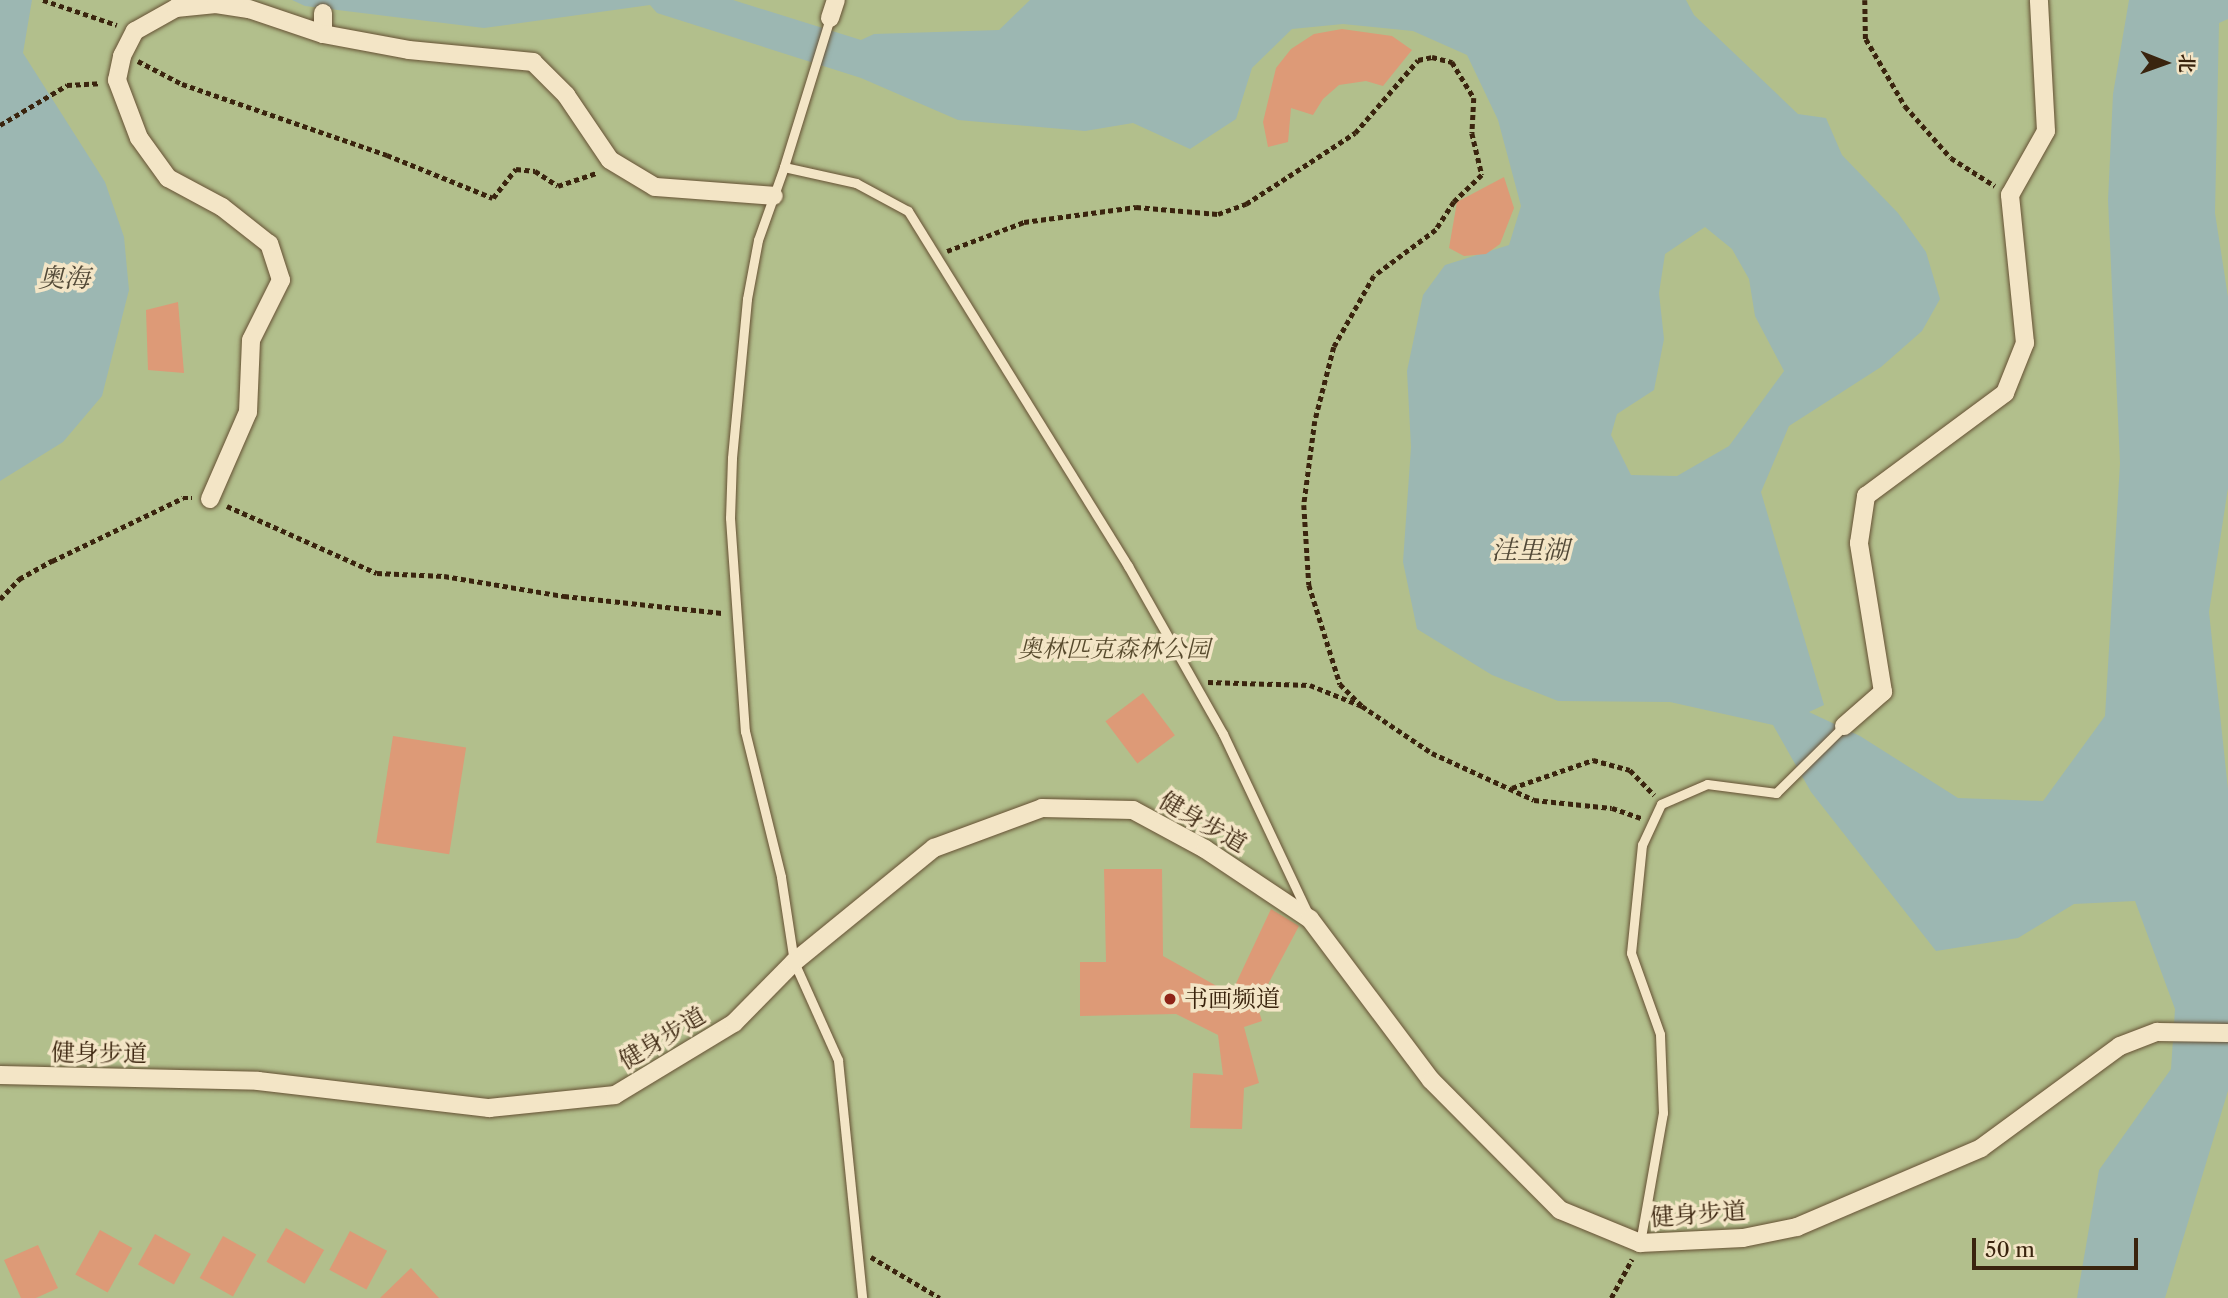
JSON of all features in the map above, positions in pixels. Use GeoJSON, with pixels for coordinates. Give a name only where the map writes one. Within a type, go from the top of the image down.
{"type":"FeatureCollection","features":[{"type":"Feature","properties":{"kind":"street"},"geometry":{"type":"LineString","coordinates":[[830,18],[836,0]]}},
{"type":"Feature","properties":{"kind":"street"},"geometry":{"type":"LineString","coordinates":[[1844,726],[1884,692],[1859,543],[1866,496],[2005,393],[2025,343],[2010,195],[2046,131],[2039,0]]}},
{"type":"Feature","properties":{"kind":"street"},"geometry":{"type":"LineString","coordinates":[[210,499],[248,412],[251,340],[281,281],[269,244],[222,207],[168,178],[139,138],[117,80],[123,54],[135,31],[176,8],[216,4],[249,9],[323,34],[409,50],[533,62],[566,95],[610,160],[655,187],[774,196]]}},
{"type":"Feature","properties":{"kind":"street"},"geometry":{"type":"LineString","coordinates":[[323,13],[323,34]]}},
{"type":"Feature","properties":{"kind":"street","name":"健身步道"},"geometry":{"type":"LineString","coordinates":[[0,1075],[258,1081],[489,1108],[615,1095],[734,1023],[794,962],[934,848],[1042,808],[1133,810],[1205,849],[1310,919],[1431,1080],[1560,1210],[1640,1243],[1743,1238],[1797,1227],[1851,1207],[1981,1148],[2120,1045],[2157,1032],[2228,1033]]}},
{"type":"Feature","properties":{"kind":"lane"},"geometry":{"type":"LineString","coordinates":[[830,18],[758,240],[747,299],[732,458],[737,617],[745,731],[781,877],[794,962],[838,1060],[861,1251],[862,1298]]}},
{"type":"Feature","properties":{"kind":"lane"},"geometry":{"type":"LineString","coordinates":[[783,167],[856,183],[908,211],[938,254],[1193,682],[1310,919]]}},
{"type":"Feature","properties":{"kind":"lane"},"geometry":{"type":"LineString","coordinates":[[1640,1243],[1663,1113],[1660,1034],[1631,953],[1642,845],[1661,804],[1707,785],[1776,793],[1844,726]]}},
{"type":"Feature","properties":{"kind":"path"},"geometry":{"type":"LineString","coordinates":[[1866,0],[1866,39],[1905,106],[1951,158],[2010,195]]}},
{"type":"Feature","properties":{"kind":"path"},"geometry":{"type":"LineString","coordinates":[[45,1],[135,31]]}},
{"type":"Feature","properties":{"kind":"path"},"geometry":{"type":"LineString","coordinates":[[123,54],[182,84],[387,155],[493,198],[516,169],[535,171],[558,186],[621,167]]}},
{"type":"Feature","properties":{"kind":"path"},"geometry":{"type":"LineString","coordinates":[[938,254],[1024,222],[1136,207],[1218,214],[1237,207],[1355,133],[1418,60],[1432,57],[1452,62],[1474,97],[1472,133],[1482,174],[1454,202],[1436,230],[1374,276],[1334,348],[1315,421],[1304,505],[1309,585],[1340,684],[1362,706],[1432,753],[1534,800],[1612,808],[1653,821]]}},
{"type":"Feature","properties":{"kind":"path"},"geometry":{"type":"LineString","coordinates":[[0,125],[67,85],[117,80]]}},
{"type":"Feature","properties":{"kind":"path"},"geometry":{"type":"LineString","coordinates":[[0,599],[19,579],[183,498],[210,499],[377,573],[468,579],[564,596],[701,609],[737,617]]}},
{"type":"Feature","properties":{"kind":"path"},"geometry":{"type":"LineString","coordinates":[[1193,682],[1310,685],[1362,706]]}},
{"type":"Feature","properties":{"kind":"path"},"geometry":{"type":"LineString","coordinates":[[1510,789],[1593,760],[1630,770],[1661,804]]}},
{"type":"Feature","properties":{"kind":"path"},"geometry":{"type":"LineString","coordinates":[[1611,1298],[1640,1243]]}},
{"type":"Feature","properties":{"kind":"path"},"geometry":{"type":"LineString","coordinates":[[861,1251],[940,1298]]}},
{"type":"Feature","properties":{"kind":"green space","name":"奥林匹克森林公园"},"geometry":{"type":"Polygon","coordinates":[[[0,0],[2228,0],[2228,1298],[0,1298],[0,0]]]}},
{"type":"Feature","properties":{"kind":"water","name":"奥海"},"geometry":{"type":"Polygon","coordinates":[[[0,0],[32,0],[23,53],[105,182],[124,237],[129,290],[102,396],[63,442],[0,481],[0,0]]]}},
{"type":"Feature","properties":{"kind":"water","name":"洼里湖"},"geometry":{"type":"Polygon","coordinates":[[[292,0],[733,0],[861,40],[874,34],[999,30],[1030,0],[1686,0],[1694,15],[1798,114],[1826,118],[1842,155],[1898,213],[1926,252],[1940,299],[1922,331],[1881,367],[1789,426],[1761,492],[1824,705],[1809,712],[1860,736],[1958,798],[2043,801],[2105,716],[2120,463],[2108,200],[2113,94],[2129,0],[2228,0],[2228,19],[2219,23],[2215,213],[2228,297],[2228,488],[2209,612],[2228,789],[2228,1091],[2165,1298],[2077,1298],[2099,1170],[2171,1069],[2175,1009],[2135,901],[2074,904],[2018,938],[1936,951],[1811,792],[1773,725],[1670,702],[1558,701],[1492,675],[1417,629],[1403,562],[1411,447],[1407,371],[1423,295],[1445,265],[1509,245],[1521,206],[1498,120],[1467,55],[1413,31],[1343,24],[1292,29],[1252,68],[1236,119],[1190,149],[1133,123],[1085,131],[958,120],[861,78],[657,13],[650,5],[484,28],[305,6],[292,0]],[[1705,227],[1665,254],[1659,293],[1664,339],[1654,390],[1617,414],[1611,435],[1631,475],[1677,476],[1729,446],[1784,371],[1755,316],[1749,279],[1732,249],[1705,227]]]}},
{"type":"Feature","properties":{"kind":"building"},"geometry":{"type":"Polygon","coordinates":[[[1342,29],[1392,36],[1412,50],[1383,86],[1366,81],[1339,85],[1323,99],[1313,115],[1291,108],[1288,142],[1268,147],[1263,122],[1276,68],[1291,49],[1314,34],[1342,29]]]}},
{"type":"Feature","properties":{"kind":"building"},"geometry":{"type":"Polygon","coordinates":[[[1504,177],[1514,208],[1500,244],[1486,254],[1464,256],[1449,248],[1457,202],[1504,177]]]}},
{"type":"Feature","properties":{"kind":"building"},"geometry":{"type":"Polygon","coordinates":[[[178,302],[184,373],[148,370],[146,310],[178,302]]]}},
{"type":"Feature","properties":{"kind":"building"},"geometry":{"type":"Polygon","coordinates":[[[1143,693],[1175,735],[1137,764],[1105,721],[1143,693]]]}},
{"type":"Feature","properties":{"kind":"building"},"geometry":{"type":"Polygon","coordinates":[[[393,736],[466,748],[449,854],[376,843],[393,736]]]}},
{"type":"Feature","properties":{"kind":"building","name":"书画频道"},"geometry":{"type":"Polygon","coordinates":[[[1104,869],[1162,869],[1163,956],[1231,994],[1271,909],[1299,926],[1257,1005],[1262,1021],[1244,1027],[1259,1083],[1244,1088],[1242,1129],[1190,1128],[1193,1073],[1223,1075],[1218,1035],[1176,1014],[1080,1016],[1080,962],[1106,962],[1104,869]]]}},
{"type":"Feature","properties":{"kind":"building"},"geometry":{"type":"Polygon","coordinates":[[[286,1228],[324,1250],[305,1284],[266,1262],[286,1228]]]}},
{"type":"Feature","properties":{"kind":"building"},"geometry":{"type":"Polygon","coordinates":[[[100,1230],[132,1248],[108,1293],[75,1275],[100,1230]]]}},
{"type":"Feature","properties":{"kind":"building"},"geometry":{"type":"Polygon","coordinates":[[[350,1231],[387,1251],[366,1290],[329,1270],[350,1231]]]}},
{"type":"Feature","properties":{"kind":"building"},"geometry":{"type":"Polygon","coordinates":[[[155,1234],[191,1254],[174,1284],[138,1265],[155,1234]]]}},
{"type":"Feature","properties":{"kind":"building"},"geometry":{"type":"Polygon","coordinates":[[[223,1236],[256,1254],[233,1296],[200,1278],[223,1236]]]}},
{"type":"Feature","properties":{"kind":"building"},"geometry":{"type":"Polygon","coordinates":[[[38,1245],[58,1288],[36,1298],[21,1298],[4,1260],[38,1245]]]}},
{"type":"Feature","properties":{"kind":"building"},"geometry":{"type":"Polygon","coordinates":[[[411,1268],[439,1298],[380,1298],[411,1268]]]}},
{"type":"Feature","properties":{"kind":"place","name":"书画频道"},"geometry":{"type":"Point","coordinates":[1170,999]}}]}
